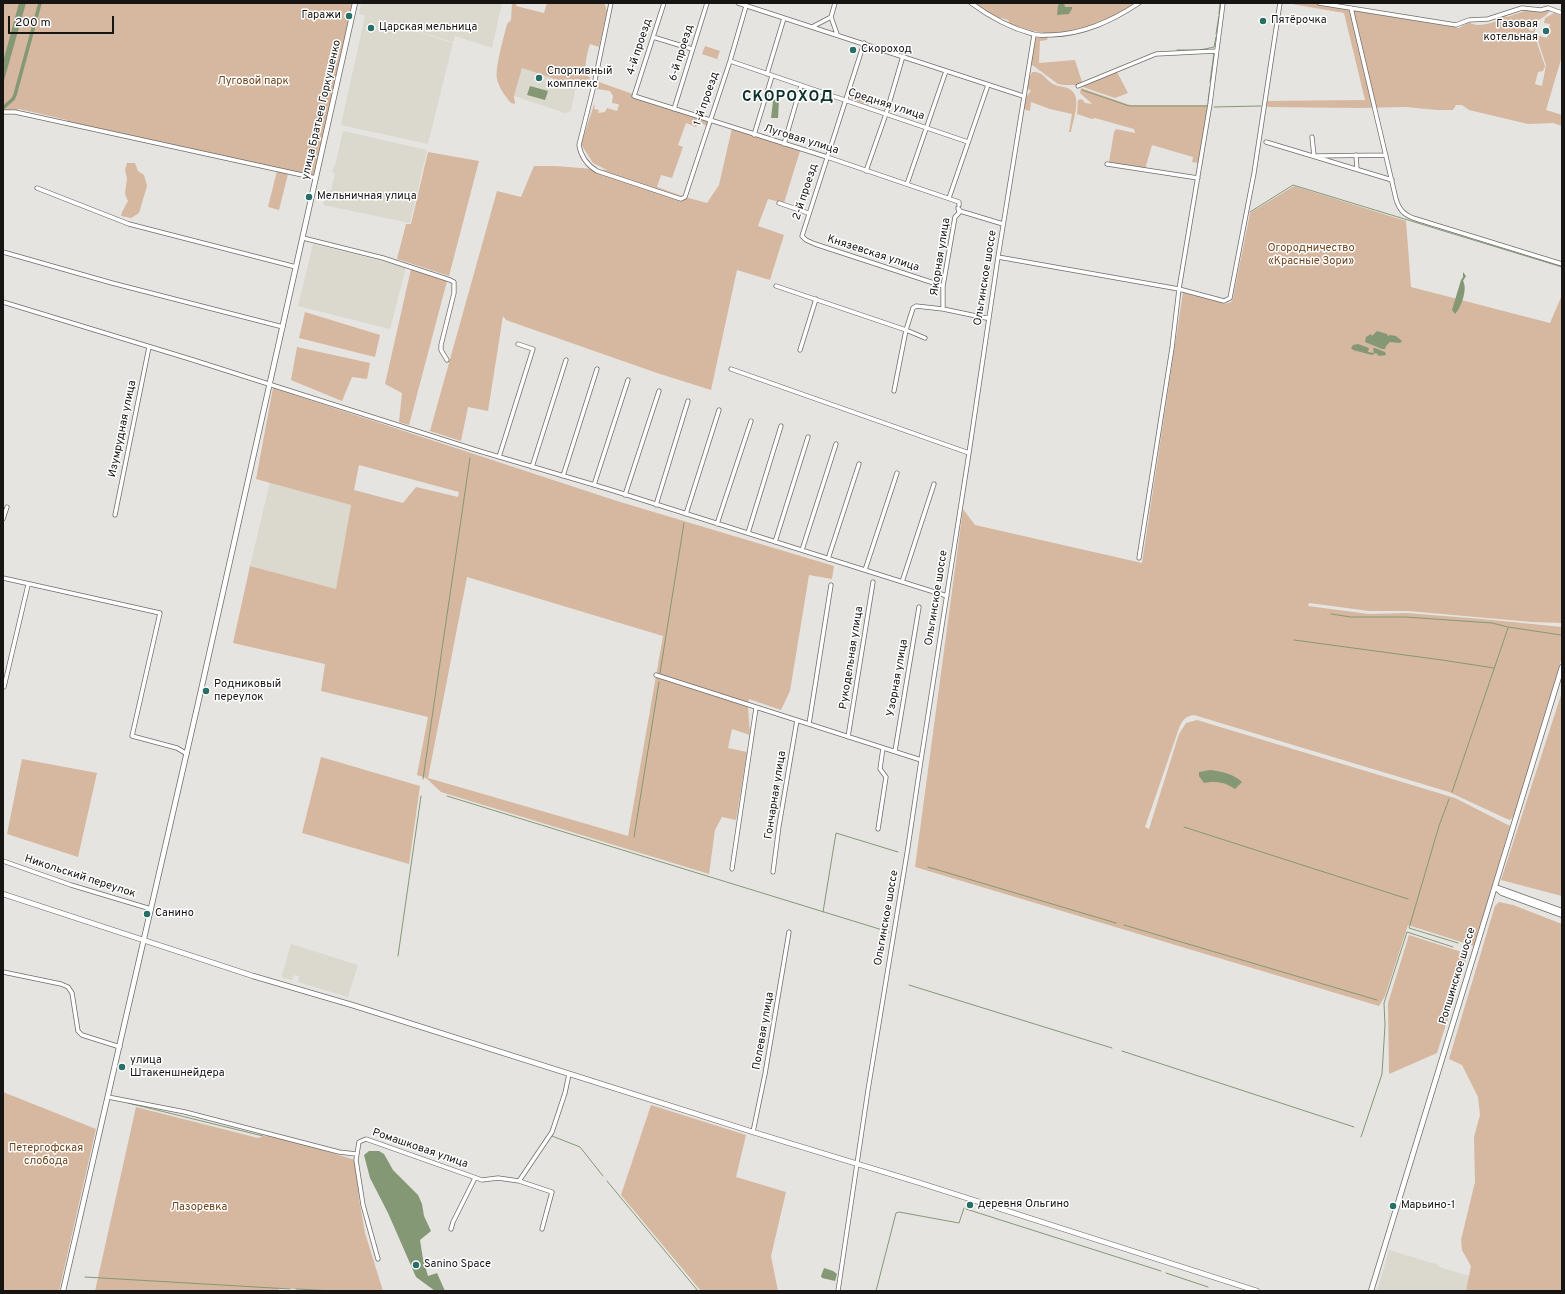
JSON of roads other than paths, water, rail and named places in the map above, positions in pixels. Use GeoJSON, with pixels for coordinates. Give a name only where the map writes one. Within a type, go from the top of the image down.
{"type":"FeatureCollection","features":[{"type":"Feature","properties":{"kind":"street","name":"улица Братьев Горкушенко"},"geometry":{"type":"LineString","coordinates":[[63,1291],[187,754],[355,3]]}},
{"type":"Feature","properties":{"kind":"street","name":"1-й проезд"},"geometry":{"type":"LineString","coordinates":[[611,3],[579,145],[580,151],[589,166],[597,171],[681,199],[685,197],[746,6]]}},
{"type":"Feature","properties":{"kind":"street","name":"4-й проезд"},"geometry":{"type":"LineString","coordinates":[[634,96],[664,3]]}},
{"type":"Feature","properties":{"kind":"street","name":"6-й проезд"},"geometry":{"type":"LineString","coordinates":[[674,109],[707,3]]}},
{"type":"Feature","properties":{"kind":"street"},"geometry":{"type":"LineString","coordinates":[[738,3],[837,34],[1023,96]]}},
{"type":"Feature","properties":{"kind":"street"},"geometry":{"type":"LineString","coordinates":[[835,3],[831,16],[837,34]]}},
{"type":"Feature","properties":{"kind":"street"},"geometry":{"type":"LineString","coordinates":[[971,3],[997,21],[1034,35],[1063,34],[1083,30],[1113,19],[1139,3]]}},
{"type":"Feature","properties":{"kind":"street"},"geometry":{"type":"LineString","coordinates":[[1139,558],[1179,289],[1210,104],[1223,3]]}},
{"type":"Feature","properties":{"kind":"street"},"geometry":{"type":"LineString","coordinates":[[998,257],[1179,289],[1224,301],[1230,298],[1254,173],[1280,3]]}},
{"type":"Feature","properties":{"kind":"street"},"geometry":{"type":"LineString","coordinates":[[1319,3],[1456,26],[1469,20],[1488,19],[1522,8],[1541,10],[1548,8],[1562,13]]}},
{"type":"Feature","properties":{"kind":"street"},"geometry":{"type":"LineString","coordinates":[[1352,8],[1398,206],[1405,214],[1426,222],[1562,264]]}},
{"type":"Feature","properties":{"kind":"street"},"geometry":{"type":"LineString","coordinates":[[812,27],[831,16]]}},
{"type":"Feature","properties":{"kind":"street"},"geometry":{"type":"LineString","coordinates":[[767,74],[784,18]]}},
{"type":"Feature","properties":{"kind":"street","name":"Ольгинское шоссе"},"geometry":{"type":"LineString","coordinates":[[838,1291],[905,870],[1003,224],[1034,35]]}},
{"type":"Feature","properties":{"kind":"street"},"geometry":{"type":"LineString","coordinates":[[653,37],[692,49]]}},
{"type":"Feature","properties":{"kind":"street","name":"2-й проезд"},"geometry":{"type":"LineString","coordinates":[[802,233],[864,43]]}},
{"type":"Feature","properties":{"kind":"street"},"geometry":{"type":"LineString","coordinates":[[1078,86],[1156,54],[1216,51]]}},
{"type":"Feature","properties":{"kind":"street"},"geometry":{"type":"LineString","coordinates":[[866,171],[886,114],[903,56]]}},
{"type":"Feature","properties":{"kind":"street","name":"Средняя улица"},"geometry":{"type":"LineString","coordinates":[[730,60],[801,86],[968,142]]}},
{"type":"Feature","properties":{"kind":"street"},"geometry":{"type":"LineString","coordinates":[[907,184],[946,71]]}},
{"type":"Feature","properties":{"kind":"street"},"geometry":{"type":"LineString","coordinates":[[754,135],[772,76]]}},
{"type":"Feature","properties":{"kind":"street"},"geometry":{"type":"LineString","coordinates":[[949,198],[988,85]]}},
{"type":"Feature","properties":{"kind":"street"},"geometry":{"type":"LineString","coordinates":[[784,144],[801,86]]}},
{"type":"Feature","properties":{"kind":"street","name":"Луговая улица"},"geometry":{"type":"LineString","coordinates":[[634,96],[949,198],[959,202],[958,207],[960,211],[1003,224]]}},
{"type":"Feature","properties":{"kind":"street"},"geometry":{"type":"LineString","coordinates":[[3,112],[15,112],[316,178]]}},
{"type":"Feature","properties":{"kind":"street"},"geometry":{"type":"LineString","coordinates":[[1312,137],[1314,156]]}},
{"type":"Feature","properties":{"kind":"street"},"geometry":{"type":"LineString","coordinates":[[1266,142],[1392,180]]}},
{"type":"Feature","properties":{"kind":"street"},"geometry":{"type":"LineString","coordinates":[[1356,155],[1357,169]]}},
{"type":"Feature","properties":{"kind":"street"},"geometry":{"type":"LineString","coordinates":[[1314,156],[1386,155]]}},
{"type":"Feature","properties":{"kind":"street"},"geometry":{"type":"LineString","coordinates":[[1107,164],[1198,178]]}},
{"type":"Feature","properties":{"kind":"street"},"geometry":{"type":"LineString","coordinates":[[37,188],[128,224],[296,267]]}},
{"type":"Feature","properties":{"kind":"street"},"geometry":{"type":"LineString","coordinates":[[779,203],[808,213]]}},
{"type":"Feature","properties":{"kind":"street","name":"Якорная улица"},"geometry":{"type":"LineString","coordinates":[[943,309],[944,286],[956,217],[959,213],[958,207]]}},
{"type":"Feature","properties":{"kind":"street","name":"Князевская улица"},"geometry":{"type":"LineString","coordinates":[[802,233],[804,239],[815,244],[944,286]]}},
{"type":"Feature","properties":{"kind":"street"},"geometry":{"type":"LineString","coordinates":[[303,238],[383,258],[454,282],[454,293],[441,345],[441,350],[447,360]]}},
{"type":"Feature","properties":{"kind":"street"},"geometry":{"type":"LineString","coordinates":[[3,252],[112,283],[283,327]]}},
{"type":"Feature","properties":{"kind":"street"},"geometry":{"type":"LineString","coordinates":[[776,286],[906,330],[925,338]]}},
{"type":"Feature","properties":{"kind":"street"},"geometry":{"type":"LineString","coordinates":[[800,350],[816,299]]}},
{"type":"Feature","properties":{"kind":"street"},"geometry":{"type":"LineString","coordinates":[[3,302],[499,457],[656,504],[947,596]]}},
{"type":"Feature","properties":{"kind":"street"},"geometry":{"type":"LineString","coordinates":[[894,391],[906,330],[916,306],[943,309],[986,318],[989,317]]}},
{"type":"Feature","properties":{"kind":"street"},"geometry":{"type":"LineString","coordinates":[[499,457],[533,349],[518,344]]}},
{"type":"Feature","properties":{"kind":"street","name":"Изумрудная улица"},"geometry":{"type":"LineString","coordinates":[[115,515],[149,347]]}},
{"type":"Feature","properties":{"kind":"street"},"geometry":{"type":"LineString","coordinates":[[532,467],[566,360]]}},
{"type":"Feature","properties":{"kind":"street"},"geometry":{"type":"LineString","coordinates":[[563,476],[597,369]]}},
{"type":"Feature","properties":{"kind":"street"},"geometry":{"type":"LineString","coordinates":[[730,370],[969,453]]}},
{"type":"Feature","properties":{"kind":"street"},"geometry":{"type":"LineString","coordinates":[[594,485],[628,380]]}},
{"type":"Feature","properties":{"kind":"street"},"geometry":{"type":"LineString","coordinates":[[625,495],[659,391]]}},
{"type":"Feature","properties":{"kind":"street"},"geometry":{"type":"LineString","coordinates":[[656,504],[688,401]]}},
{"type":"Feature","properties":{"kind":"street"},"geometry":{"type":"LineString","coordinates":[[686,514],[719,410]]}},
{"type":"Feature","properties":{"kind":"street"},"geometry":{"type":"LineString","coordinates":[[717,524],[750,421]]}},
{"type":"Feature","properties":{"kind":"street"},"geometry":{"type":"LineString","coordinates":[[748,533],[782,426]]}},
{"type":"Feature","properties":{"kind":"street"},"geometry":{"type":"LineString","coordinates":[[775,542],[808,437]]}},
{"type":"Feature","properties":{"kind":"street"},"geometry":{"type":"LineString","coordinates":[[802,550],[836,444]]}},
{"type":"Feature","properties":{"kind":"street"},"geometry":{"type":"LineString","coordinates":[[828,559],[859,464]]}},
{"type":"Feature","properties":{"kind":"street"},"geometry":{"type":"LineString","coordinates":[[865,570],[897,473]]}},
{"type":"Feature","properties":{"kind":"street"},"geometry":{"type":"LineString","coordinates":[[902,582],[934,484]]}},
{"type":"Feature","properties":{"kind":"street"},"geometry":{"type":"LineString","coordinates":[[3,519],[7,507]]}},
{"type":"Feature","properties":{"kind":"street"},"geometry":{"type":"LineString","coordinates":[[3,578],[28,585],[160,613],[132,736],[177,748],[187,754]]}},
{"type":"Feature","properties":{"kind":"street","name":"Рукодельная улица"},"geometry":{"type":"LineString","coordinates":[[848,737],[873,582]]}},
{"type":"Feature","properties":{"kind":"street"},"geometry":{"type":"LineString","coordinates":[[3,687],[28,585]]}},
{"type":"Feature","properties":{"kind":"street"},"geometry":{"type":"LineString","coordinates":[[809,724],[831,585]]}},
{"type":"Feature","properties":{"kind":"street","name":"Узорная улица"},"geometry":{"type":"LineString","coordinates":[[895,751],[919,607]]}},
{"type":"Feature","properties":{"kind":"street","name":"Ропшинское шоссе"},"geometry":{"type":"LineString","coordinates":[[1371,1291],[1562,667]]}},
{"type":"Feature","properties":{"kind":"street"},"geometry":{"type":"LineString","coordinates":[[656,675],[921,760]]}},
{"type":"Feature","properties":{"kind":"street"},"geometry":{"type":"LineString","coordinates":[[732,869],[756,708]]}},
{"type":"Feature","properties":{"kind":"street","name":"Гончарная улица"},"geometry":{"type":"LineString","coordinates":[[773,872],[797,720]]}},
{"type":"Feature","properties":{"kind":"street"},"geometry":{"type":"LineString","coordinates":[[878,829],[886,777],[880,769],[883,748]]}},
{"type":"Feature","properties":{"kind":"street","name":"Никольский переулок"},"geometry":{"type":"LineString","coordinates":[[3,861],[71,885],[151,909]]}},
{"type":"Feature","properties":{"kind":"street"},"geometry":{"type":"LineString","coordinates":[[1494,887],[1562,911]]}},
{"type":"Feature","properties":{"kind":"street"},"geometry":{"type":"LineString","coordinates":[[1494,887],[1502,893],[1562,915]]}},
{"type":"Feature","properties":{"kind":"street"},"geometry":{"type":"LineString","coordinates":[[3,894],[253,976],[352,1005],[1257,1291]]}},
{"type":"Feature","properties":{"kind":"street","name":"Полевая улица"},"geometry":{"type":"LineString","coordinates":[[753,1132],[761,1096],[789,932]]}},
{"type":"Feature","properties":{"kind":"street"},"geometry":{"type":"LineString","coordinates":[[3,972],[61,984],[68,987],[72,993],[78,1031],[87,1037],[120,1047]]}},
{"type":"Feature","properties":{"kind":"street"},"geometry":{"type":"LineString","coordinates":[[519,1181],[552,1132],[565,1093],[568,1074]]}},
{"type":"Feature","properties":{"kind":"street"},"geometry":{"type":"LineString","coordinates":[[108,1097],[193,1114],[339,1152],[356,1154],[363,1205],[378,1259]]}},
{"type":"Feature","properties":{"kind":"street","name":"Ромашковая улица"},"geometry":{"type":"LineString","coordinates":[[356,1154],[359,1142],[366,1139],[482,1180],[498,1178],[519,1181],[552,1192],[542,1229]]}},
{"type":"Feature","properties":{"kind":"street","name":"Ромашковая улица"},"geometry":{"type":"LineString","coordinates":[[451,1229],[475,1178]]}},
{"type":"Feature","properties":{"kind":"waterway"},"geometry":{"type":"LineString","coordinates":[[3,108],[13,99],[15,95],[40,3]]}},
{"type":"Feature","properties":{"kind":"waterway"},"geometry":{"type":"LineString","coordinates":[[1219,14],[1220,3]]}},
{"type":"Feature","properties":{"kind":"waterway"},"geometry":{"type":"LineString","coordinates":[[1216,34],[1219,16]]}},
{"type":"Feature","properties":{"kind":"waterway"},"geometry":{"type":"LineString","coordinates":[[1200,50],[1214,47],[1216,37]]}},
{"type":"Feature","properties":{"kind":"waterway"},"geometry":{"type":"LineString","coordinates":[[1177,50],[1196,50]]}},
{"type":"Feature","properties":{"kind":"waterway"},"geometry":{"type":"LineString","coordinates":[[1210,82],[1214,53]]}},
{"type":"Feature","properties":{"kind":"waterway"},"geometry":{"type":"LineString","coordinates":[[1208,101],[1210,87]]}},
{"type":"Feature","properties":{"kind":"waterway"},"geometry":{"type":"LineString","coordinates":[[1082,90],[1129,106],[1208,106]]}},
{"type":"Feature","properties":{"kind":"waterway"},"geometry":{"type":"LineString","coordinates":[[1214,107],[1261,106]]}},
{"type":"Feature","properties":{"kind":"waterway"},"geometry":{"type":"LineString","coordinates":[[1250,212],[1293,185],[1562,267]]}},
{"type":"Feature","properties":{"kind":"waterway"},"geometry":{"type":"LineString","coordinates":[[423,779],[470,458]]}},
{"type":"Feature","properties":{"kind":"waterway"},"geometry":{"type":"LineString","coordinates":[[660,673],[684,523]]}},
{"type":"Feature","properties":{"kind":"waterway"},"geometry":{"type":"LineString","coordinates":[[1331,614],[1351,617],[1405,617],[1492,623],[1561,635]]}},
{"type":"Feature","properties":{"kind":"waterway"},"geometry":{"type":"LineString","coordinates":[[1452,792],[1508,628]]}},
{"type":"Feature","properties":{"kind":"waterway"},"geometry":{"type":"LineString","coordinates":[[1294,640],[1494,668]]}},
{"type":"Feature","properties":{"kind":"waterway"},"geometry":{"type":"LineString","coordinates":[[634,837],[659,682]]}},
{"type":"Feature","properties":{"kind":"waterway"},"geometry":{"type":"LineString","coordinates":[[398,956],[421,796]]}},
{"type":"Feature","properties":{"kind":"waterway"},"geometry":{"type":"LineString","coordinates":[[447,796],[889,932]]}},
{"type":"Feature","properties":{"kind":"waterway"},"geometry":{"type":"LineString","coordinates":[[1449,799],[1439,826],[1409,928],[1458,943]]}},
{"type":"Feature","properties":{"kind":"waterway"},"geometry":{"type":"LineString","coordinates":[[1184,827],[1408,899]]}},
{"type":"Feature","properties":{"kind":"waterway"},"geometry":{"type":"LineString","coordinates":[[823,912],[836,833],[898,852]]}},
{"type":"Feature","properties":{"kind":"waterway"},"geometry":{"type":"LineString","coordinates":[[928,867],[1116,923]]}},
{"type":"Feature","properties":{"kind":"waterway"},"geometry":{"type":"LineString","coordinates":[[1124,925],[1377,1000]]}},
{"type":"Feature","properties":{"kind":"waterway"},"geometry":{"type":"LineString","coordinates":[[1361,1137],[1382,1074],[1385,1025],[1384,1003],[1407,932],[1453,947]]}},
{"type":"Feature","properties":{"kind":"waterway"},"geometry":{"type":"LineString","coordinates":[[909,985],[1112,1048]]}},
{"type":"Feature","properties":{"kind":"waterway"},"geometry":{"type":"LineString","coordinates":[[1122,1051],[1354,1127]]}},
{"type":"Feature","properties":{"kind":"waterway"},"geometry":{"type":"LineString","coordinates":[[128,1103],[263,1136]]}},
{"type":"Feature","properties":{"kind":"waterway"},"geometry":{"type":"LineString","coordinates":[[552,1136],[580,1147],[603,1176]]}},
{"type":"Feature","properties":{"kind":"waterway"},"geometry":{"type":"LineString","coordinates":[[607,1181],[698,1291]]}},
{"type":"Feature","properties":{"kind":"waterway"},"geometry":{"type":"LineString","coordinates":[[876,1291],[896,1213],[899,1212],[959,1223],[964,1208]]}},
{"type":"Feature","properties":{"kind":"waterway"},"geometry":{"type":"LineString","coordinates":[[966,1209],[1161,1271]]}},
{"type":"Feature","properties":{"kind":"waterway"},"geometry":{"type":"LineString","coordinates":[[1166,1273],[1208,1287]]}},
{"type":"Feature","properties":{"kind":"waterway"},"geometry":{"type":"LineString","coordinates":[[85,1277],[290,1289]]}},
{"type":"Feature","properties":{"kind":"waterway"},"geometry":{"type":"LineString","coordinates":[[296,1289],[335,1291]]}},
{"type":"Feature","properties":{"kind":"place","name":"Гаражи"},"geometry":{"type":"Point","coordinates":[349,16]}},
{"type":"Feature","properties":{"kind":"place","name":"Пятёрочка"},"geometry":{"type":"Point","coordinates":[1263,21]}},
{"type":"Feature","properties":{"kind":"place","name":"Царская мельница"},"geometry":{"type":"Point","coordinates":[371,28]}},
{"type":"Feature","properties":{"kind":"place","name":"Газовая котельная"},"geometry":{"type":"Point","coordinates":[1546,31]}},
{"type":"Feature","properties":{"kind":"place","name":"Скороход"},"geometry":{"type":"Point","coordinates":[853,50]}},
{"type":"Feature","properties":{"kind":"place","name":"Спортивный комплекс"},"geometry":{"type":"Point","coordinates":[539,78]}},
{"type":"Feature","properties":{"kind":"place","name":"Мельничная улица"},"geometry":{"type":"Point","coordinates":[309,197]}},
{"type":"Feature","properties":{"kind":"place","name":"Родниковый переулок"},"geometry":{"type":"Point","coordinates":[206,691]}},
{"type":"Feature","properties":{"kind":"place","name":"Санино"},"geometry":{"type":"Point","coordinates":[147,914]}},
{"type":"Feature","properties":{"kind":"place","name":"улица Штакеншнейдера"},"geometry":{"type":"Point","coordinates":[122,1067]}},
{"type":"Feature","properties":{"kind":"place","name":"деревня Ольгино"},"geometry":{"type":"Point","coordinates":[970,1205]}},
{"type":"Feature","properties":{"kind":"place","name":"Марьино-1"},"geometry":{"type":"Point","coordinates":[1393,1206]}},
{"type":"Feature","properties":{"kind":"place","name":"Sanino Space"},"geometry":{"type":"Point","coordinates":[416,1265]}},
{"type":"Feature","properties":{"kind":"district","name":"СКОРОХОД"},"geometry":{"type":"Point","coordinates":[788,98]}},
{"type":"Feature","properties":{"kind":"park label","name":"Луговой парк"},"geometry":{"type":"Point","coordinates":[253,82]}},
{"type":"Feature","properties":{"kind":"park label","name":"Огородничество «Красные Зори»"},"geometry":{"type":"Point","coordinates":[1311,255]}},
{"type":"Feature","properties":{"kind":"park label","name":"Петергофская слобода"},"geometry":{"type":"Point","coordinates":[46,1155]}},
{"type":"Feature","properties":{"kind":"park label","name":"Лазоревка"},"geometry":{"type":"Point","coordinates":[199,1208]}}]}
